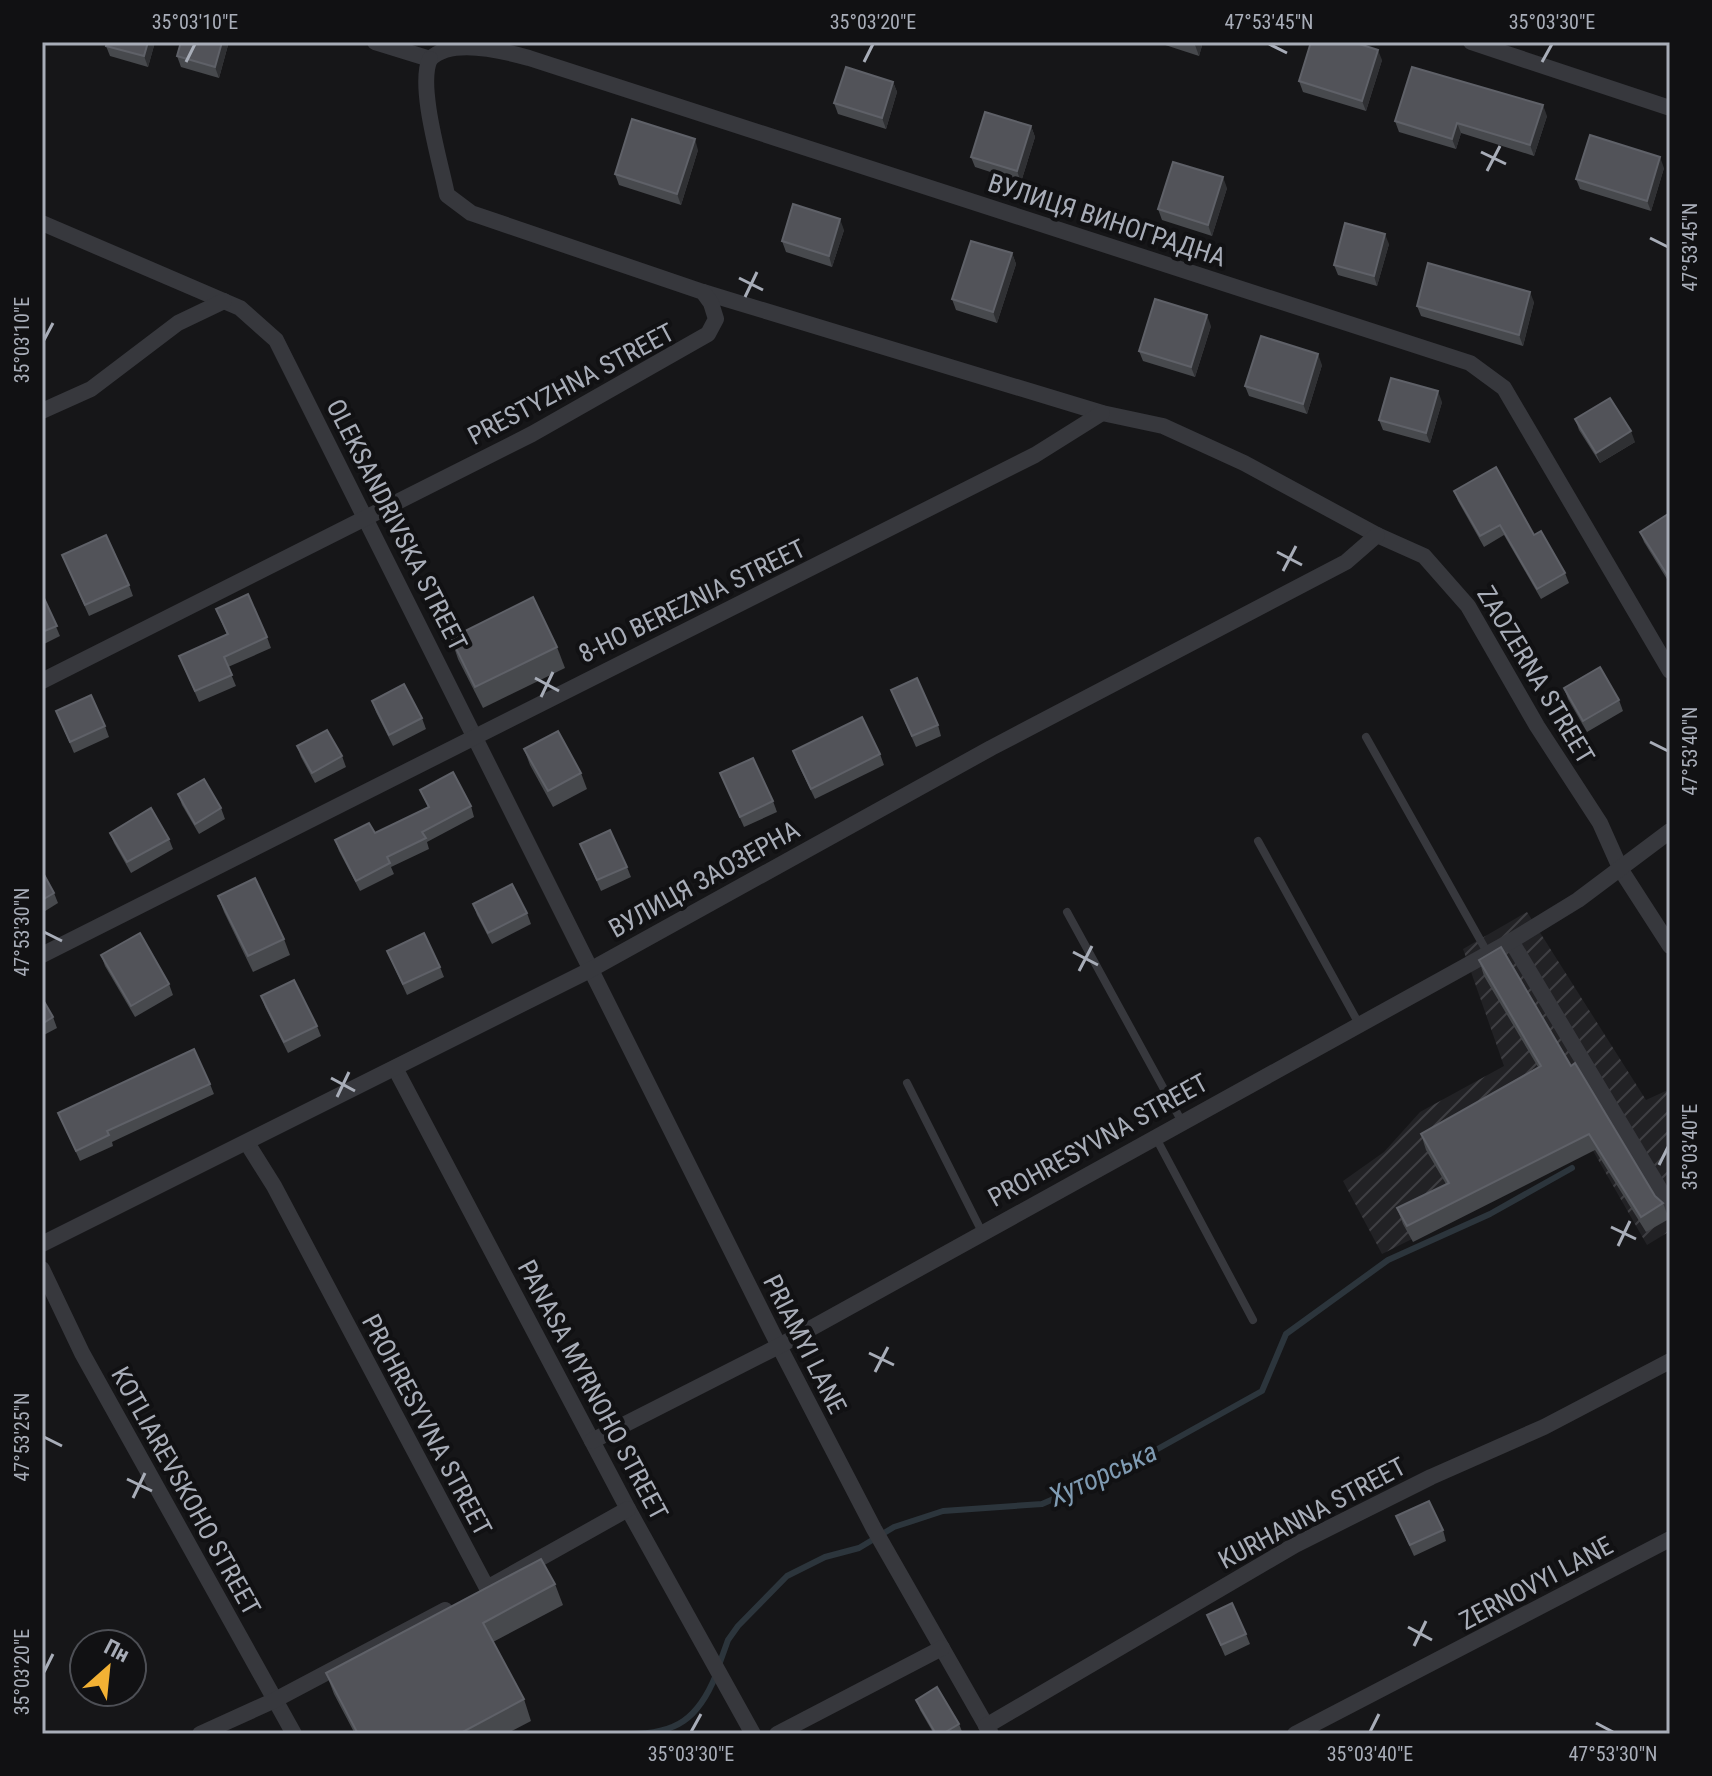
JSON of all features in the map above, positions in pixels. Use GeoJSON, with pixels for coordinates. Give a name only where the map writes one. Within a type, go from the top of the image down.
{"type":"FeatureCollection","features":[{"type":"Feature","properties":{"kind":"street","name":"ВУЛИЦЯ ВИНОГРАДНА"},"geometry":{"type":"LineString","coordinates":[[375,42],[440,50],[507,52],[529,58],[1470,363],[1504,388],[1670,671]]}},
{"type":"Feature","properties":{"kind":"street"},"geometry":{"type":"LineString","coordinates":[[1471,42],[1670,108]]}},
{"type":"Feature","properties":{"kind":"street","name":"PRESTYZHNA STREET"},"geometry":{"type":"LineString","coordinates":[[42,681],[367,518],[687,349],[708,334],[716,319],[703,292],[471,213],[447,195],[430,104],[427,65],[440,50]]}},
{"type":"Feature","properties":{"kind":"street","name":"OLEKSANDRIVSKA STREET"},"geometry":{"type":"LineString","coordinates":[[42,223],[224,301],[250,315],[276,340],[590,970]]}},
{"type":"Feature","properties":{"kind":"street","name":"ZAOZERNA STREET"},"geometry":{"type":"LineString","coordinates":[[703,292],[1102,413],[1163,426],[1244,463],[1377,535],[1424,556],[1462,598],[1600,823],[1621,870],[1670,946]]}},
{"type":"Feature","properties":{"kind":"street"},"geometry":{"type":"LineString","coordinates":[[42,411],[91,389],[178,323],[224,301]]}},
{"type":"Feature","properties":{"kind":"street","name":"8-HO BEREZNIA STREET"},"geometry":{"type":"LineString","coordinates":[[42,955],[1035,455],[1102,413]]}},
{"type":"Feature","properties":{"kind":"street","name":"ВУЛИЦЯ ЗАОЗЕРНА"},"geometry":{"type":"LineString","coordinates":[[42,1244],[590,970],[991,748],[1346,562],[1377,535]]}},
{"type":"Feature","properties":{"kind":"street","name":"PROHRESYVNA STREET"},"geometry":{"type":"LineString","coordinates":[[592,1441],[779,1346],[1511,941],[1621,870],[1646,846],[1670,831]]}},
{"type":"Feature","properties":{"kind":"street"},"geometry":{"type":"LineString","coordinates":[[1511,941],[1670,1206]]}},
{"type":"Feature","properties":{"kind":"street","name":"PRIAMYI LANE"},"geometry":{"type":"LineString","coordinates":[[590,970],[874,1529],[988,1730]]}},
{"type":"Feature","properties":{"kind":"street","name":"PANASA MYRNOHO STREET"},"geometry":{"type":"LineString","coordinates":[[395,1068],[628,1509],[753,1734]]}},
{"type":"Feature","properties":{"kind":"street","name":"PROHRESYVNA STREET"},"geometry":{"type":"LineString","coordinates":[[247,1143],[274,1186],[473,1595]]}},
{"type":"Feature","properties":{"kind":"street","name":"KOTLIAREVSKOHO STREET"},"geometry":{"type":"LineString","coordinates":[[42,1269],[82,1353],[294,1734]]}},
{"type":"Feature","properties":{"kind":"street","name":"KURHANNA STREET"},"geometry":{"type":"LineString","coordinates":[[988,1730],[1295,1545],[1431,1477],[1544,1427],[1670,1361]]}},
{"type":"Feature","properties":{"kind":"street"},"geometry":{"type":"LineString","coordinates":[[200,1734],[275,1700],[628,1509]]}},
{"type":"Feature","properties":{"kind":"street","name":"ZERNOVYI LANE"},"geometry":{"type":"LineString","coordinates":[[1295,1734],[1670,1539]]}},
{"type":"Feature","properties":{"kind":"street"},"geometry":{"type":"LineString","coordinates":[[777,1734],[942,1648]]}},
{"type":"Feature","properties":{"kind":"lane"},"geometry":{"type":"LineString","coordinates":[[1366,737],[1487,952]]}},
{"type":"Feature","properties":{"kind":"lane"},"geometry":{"type":"LineString","coordinates":[[1258,841],[1359,1024]]}},
{"type":"Feature","properties":{"kind":"lane"},"geometry":{"type":"LineString","coordinates":[[1067,912],[1182,1122]]}},
{"type":"Feature","properties":{"kind":"lane"},"geometry":{"type":"LineString","coordinates":[[907,1083],[982,1232]]}},
{"type":"Feature","properties":{"kind":"lane"},"geometry":{"type":"LineString","coordinates":[[1155,1136],[1253,1320]]}},
{"type":"Feature","properties":{"kind":"shaded area"},"geometry":{"type":"Polygon","coordinates":[[[1527,912],[1646,1100],[1670,1089],[1670,1231],[1647,1245],[1592,1149],[1382,1254],[1343,1181],[1384,1152],[1420,1112],[1504,1066],[1463,949],[1527,912]]]}},
{"type":"Feature","properties":{"kind":"building"},"geometry":{"type":"Polygon","coordinates":[[[107,42],[148,42],[144,56],[106,46],[107,42]]]}},
{"type":"Feature","properties":{"kind":"building"},"geometry":{"type":"Polygon","coordinates":[[[181,42],[222,42],[215,67],[177,56],[181,42]]]}},
{"type":"Feature","properties":{"kind":"building"},"geometry":{"type":"Polygon","coordinates":[[[1311,42],[1353,42],[1378,50],[1362,101],[1299,81],[1311,42]]]}},
{"type":"Feature","properties":{"kind":"building"},"geometry":{"type":"Polygon","coordinates":[[[846,67],[893,82],[882,118],[834,103],[846,67]]]}},
{"type":"Feature","properties":{"kind":"building"},"geometry":{"type":"Polygon","coordinates":[[[1412,67],[1543,105],[1530,145],[1457,123],[1452,139],[1395,121],[1412,67]]]}},
{"type":"Feature","properties":{"kind":"building"},"geometry":{"type":"Polygon","coordinates":[[[985,112],[1031,126],[1017,171],[971,157],[985,112]]]}},
{"type":"Feature","properties":{"kind":"building"},"geometry":{"type":"Polygon","coordinates":[[[632,119],[695,139],[677,194],[615,174],[632,119]]]}},
{"type":"Feature","properties":{"kind":"building"},"geometry":{"type":"Polygon","coordinates":[[[1590,135],[1660,157],[1647,201],[1576,179],[1590,135]]]}},
{"type":"Feature","properties":{"kind":"building"},"geometry":{"type":"Polygon","coordinates":[[[1173,162],[1223,177],[1208,225],[1158,209],[1173,162]]]}},
{"type":"Feature","properties":{"kind":"building"},"geometry":{"type":"Polygon","coordinates":[[[793,204],[840,219],[829,256],[782,241],[793,204]]]}},
{"type":"Feature","properties":{"kind":"building"},"geometry":{"type":"Polygon","coordinates":[[[1345,223],[1385,234],[1374,276],[1334,265],[1345,223]]]}},
{"type":"Feature","properties":{"kind":"building"},"geometry":{"type":"Polygon","coordinates":[[[971,241],[1012,253],[993,312],[952,299],[971,241]]]}},
{"type":"Feature","properties":{"kind":"building"},"geometry":{"type":"Polygon","coordinates":[[[1428,263],[1530,292],[1519,335],[1417,306],[1428,263]]]}},
{"type":"Feature","properties":{"kind":"building"},"geometry":{"type":"Polygon","coordinates":[[[1155,299],[1207,315],[1191,367],[1139,351],[1155,299]]]}},
{"type":"Feature","properties":{"kind":"building"},"geometry":{"type":"Polygon","coordinates":[[[1261,336],[1318,354],[1303,404],[1245,386],[1261,336]]]}},
{"type":"Feature","properties":{"kind":"building"},"geometry":{"type":"Polygon","coordinates":[[[1391,378],[1438,391],[1426,433],[1379,420],[1391,378]]]}},
{"type":"Feature","properties":{"kind":"building"},"geometry":{"type":"Polygon","coordinates":[[[1610,398],[1631,431],[1596,453],[1575,419],[1610,398]]]}},
{"type":"Feature","properties":{"kind":"building"},"geometry":{"type":"Polygon","coordinates":[[[1496,467],[1534,535],[1541,531],[1565,573],[1537,589],[1500,525],[1480,536],[1454,491],[1496,467]]]}},
{"type":"Feature","properties":{"kind":"building"},"geometry":{"type":"Polygon","coordinates":[[[1668,514],[1670,575],[1668,576],[1640,532],[1668,514]]]}},
{"type":"Feature","properties":{"kind":"building"},"geometry":{"type":"Polygon","coordinates":[[[106,535],[129,585],[85,605],[62,555],[106,535]]]}},
{"type":"Feature","properties":{"kind":"building"},"geometry":{"type":"Polygon","coordinates":[[[42,594],[57,626],[42,632],[42,594]]]}},
{"type":"Feature","properties":{"kind":"building"},"geometry":{"type":"Polygon","coordinates":[[[248,594],[267,637],[224,657],[232,675],[195,691],[179,656],[228,634],[216,609],[248,594]]]}},
{"type":"Feature","properties":{"kind":"building"},"geometry":{"type":"Polygon","coordinates":[[[533,597],[557,647],[475,687],[451,638],[533,597]]]}},
{"type":"Feature","properties":{"kind":"building"},"geometry":{"type":"Polygon","coordinates":[[[1600,667],[1619,700],[1583,721],[1564,688],[1600,667]]]}},
{"type":"Feature","properties":{"kind":"building"},"geometry":{"type":"Polygon","coordinates":[[[917,678],[938,725],[912,736],[891,690],[917,678]]]}},
{"type":"Feature","properties":{"kind":"building"},"geometry":{"type":"Polygon","coordinates":[[[404,684],[422,718],[389,735],[372,701],[404,684]]]}},
{"type":"Feature","properties":{"kind":"building"},"geometry":{"type":"Polygon","coordinates":[[[91,695],[105,726],[70,742],[56,711],[91,695]]]}},
{"type":"Feature","properties":{"kind":"building"},"geometry":{"type":"Polygon","coordinates":[[[862,717],[880,754],[811,789],[793,751],[862,717]]]}},
{"type":"Feature","properties":{"kind":"building"},"geometry":{"type":"Polygon","coordinates":[[[327,730],[342,756],[312,773],[297,746],[327,730]]]}},
{"type":"Feature","properties":{"kind":"building"},"geometry":{"type":"Polygon","coordinates":[[[558,731],[581,773],[548,791],[524,749],[558,731]]]}},
{"type":"Feature","properties":{"kind":"building"},"geometry":{"type":"Polygon","coordinates":[[[753,758],[773,801],[740,817],[720,773],[753,758]]]}},
{"type":"Feature","properties":{"kind":"building"},"geometry":{"type":"Polygon","coordinates":[[[453,772],[471,806],[422,832],[426,838],[387,857],[390,863],[356,881],[335,840],[369,823],[375,833],[429,807],[420,790],[453,772]]]}},
{"type":"Feature","properties":{"kind":"building"},"geometry":{"type":"Polygon","coordinates":[[[204,779],[221,808],[195,824],[178,794],[204,779]]]}},
{"type":"Feature","properties":{"kind":"building"},"geometry":{"type":"Polygon","coordinates":[[[151,808],[169,839],[127,862],[110,833],[151,808]]]}},
{"type":"Feature","properties":{"kind":"building"},"geometry":{"type":"Polygon","coordinates":[[[610,830],[627,867],[597,880],[580,844],[610,830]]]}},
{"type":"Feature","properties":{"kind":"building"},"geometry":{"type":"Polygon","coordinates":[[[42,871],[54,893],[42,900],[42,871]]]}},
{"type":"Feature","properties":{"kind":"building"},"geometry":{"type":"Polygon","coordinates":[[[255,878],[284,939],[248,956],[218,896],[255,878]]]}},
{"type":"Feature","properties":{"kind":"building"},"geometry":{"type":"Polygon","coordinates":[[[512,884],[527,913],[488,933],[473,904],[512,884]]]}},
{"type":"Feature","properties":{"kind":"building"},"geometry":{"type":"Polygon","coordinates":[[[140,933],[169,984],[131,1006],[101,955],[140,933]]]}},
{"type":"Feature","properties":{"kind":"building"},"geometry":{"type":"Polygon","coordinates":[[[424,933],[440,967],[403,984],[387,951],[424,933]]]}},
{"type":"Feature","properties":{"kind":"building"},"geometry":{"type":"Polygon","coordinates":[[[1501,947],[1571,1066],[1575,1063],[1655,1196],[1663,1203],[1641,1217],[1589,1134],[1407,1226],[1397,1208],[1449,1183],[1421,1134],[1541,1066],[1479,960],[1501,947]]]}},
{"type":"Feature","properties":{"kind":"building"},"geometry":{"type":"Polygon","coordinates":[[[294,980],[317,1026],[284,1042],[261,996],[294,980]]]}},
{"type":"Feature","properties":{"kind":"building"},"geometry":{"type":"Polygon","coordinates":[[[42,998],[53,1017],[42,1024],[42,998]]]}},
{"type":"Feature","properties":{"kind":"building"},"geometry":{"type":"Polygon","coordinates":[[[194,1049],[210,1084],[107,1131],[109,1135],[76,1151],[58,1113],[194,1049]]]}},
{"type":"Feature","properties":{"kind":"building"},"geometry":{"type":"Polygon","coordinates":[[[1429,1501],[1443,1530],[1410,1545],[1396,1516],[1429,1501]]]}},
{"type":"Feature","properties":{"kind":"building"},"geometry":{"type":"Polygon","coordinates":[[[541,1559],[555,1584],[483,1623],[524,1699],[459,1734],[358,1734],[326,1673],[541,1559]]]}},
{"type":"Feature","properties":{"kind":"building"},"geometry":{"type":"Polygon","coordinates":[[[1232,1603],[1246,1634],[1221,1645],[1207,1615],[1232,1603]]]}},
{"type":"Feature","properties":{"kind":"building"},"geometry":{"type":"Polygon","coordinates":[[[937,1687],[959,1724],[942,1734],[936,1734],[916,1700],[937,1687]]]}},
{"type":"Feature","properties":{"kind":"waterway","name":"Хуторська"},"geometry":{"type":"LineString","coordinates":[[719,1665],[728,1640],[738,1626],[787,1576],[825,1557],[859,1548],[894,1527],[943,1511],[1042,1504],[1118,1471],[1262,1391],[1286,1334],[1388,1260],[1490,1214],[1572,1168]]}},
{"type":"Feature","properties":{"kind":"waterway","name":"Хуторська"},"geometry":{"type":"LineString","coordinates":[[630,1734],[660,1731],[684,1721],[701,1703],[716,1675]]}}]}
